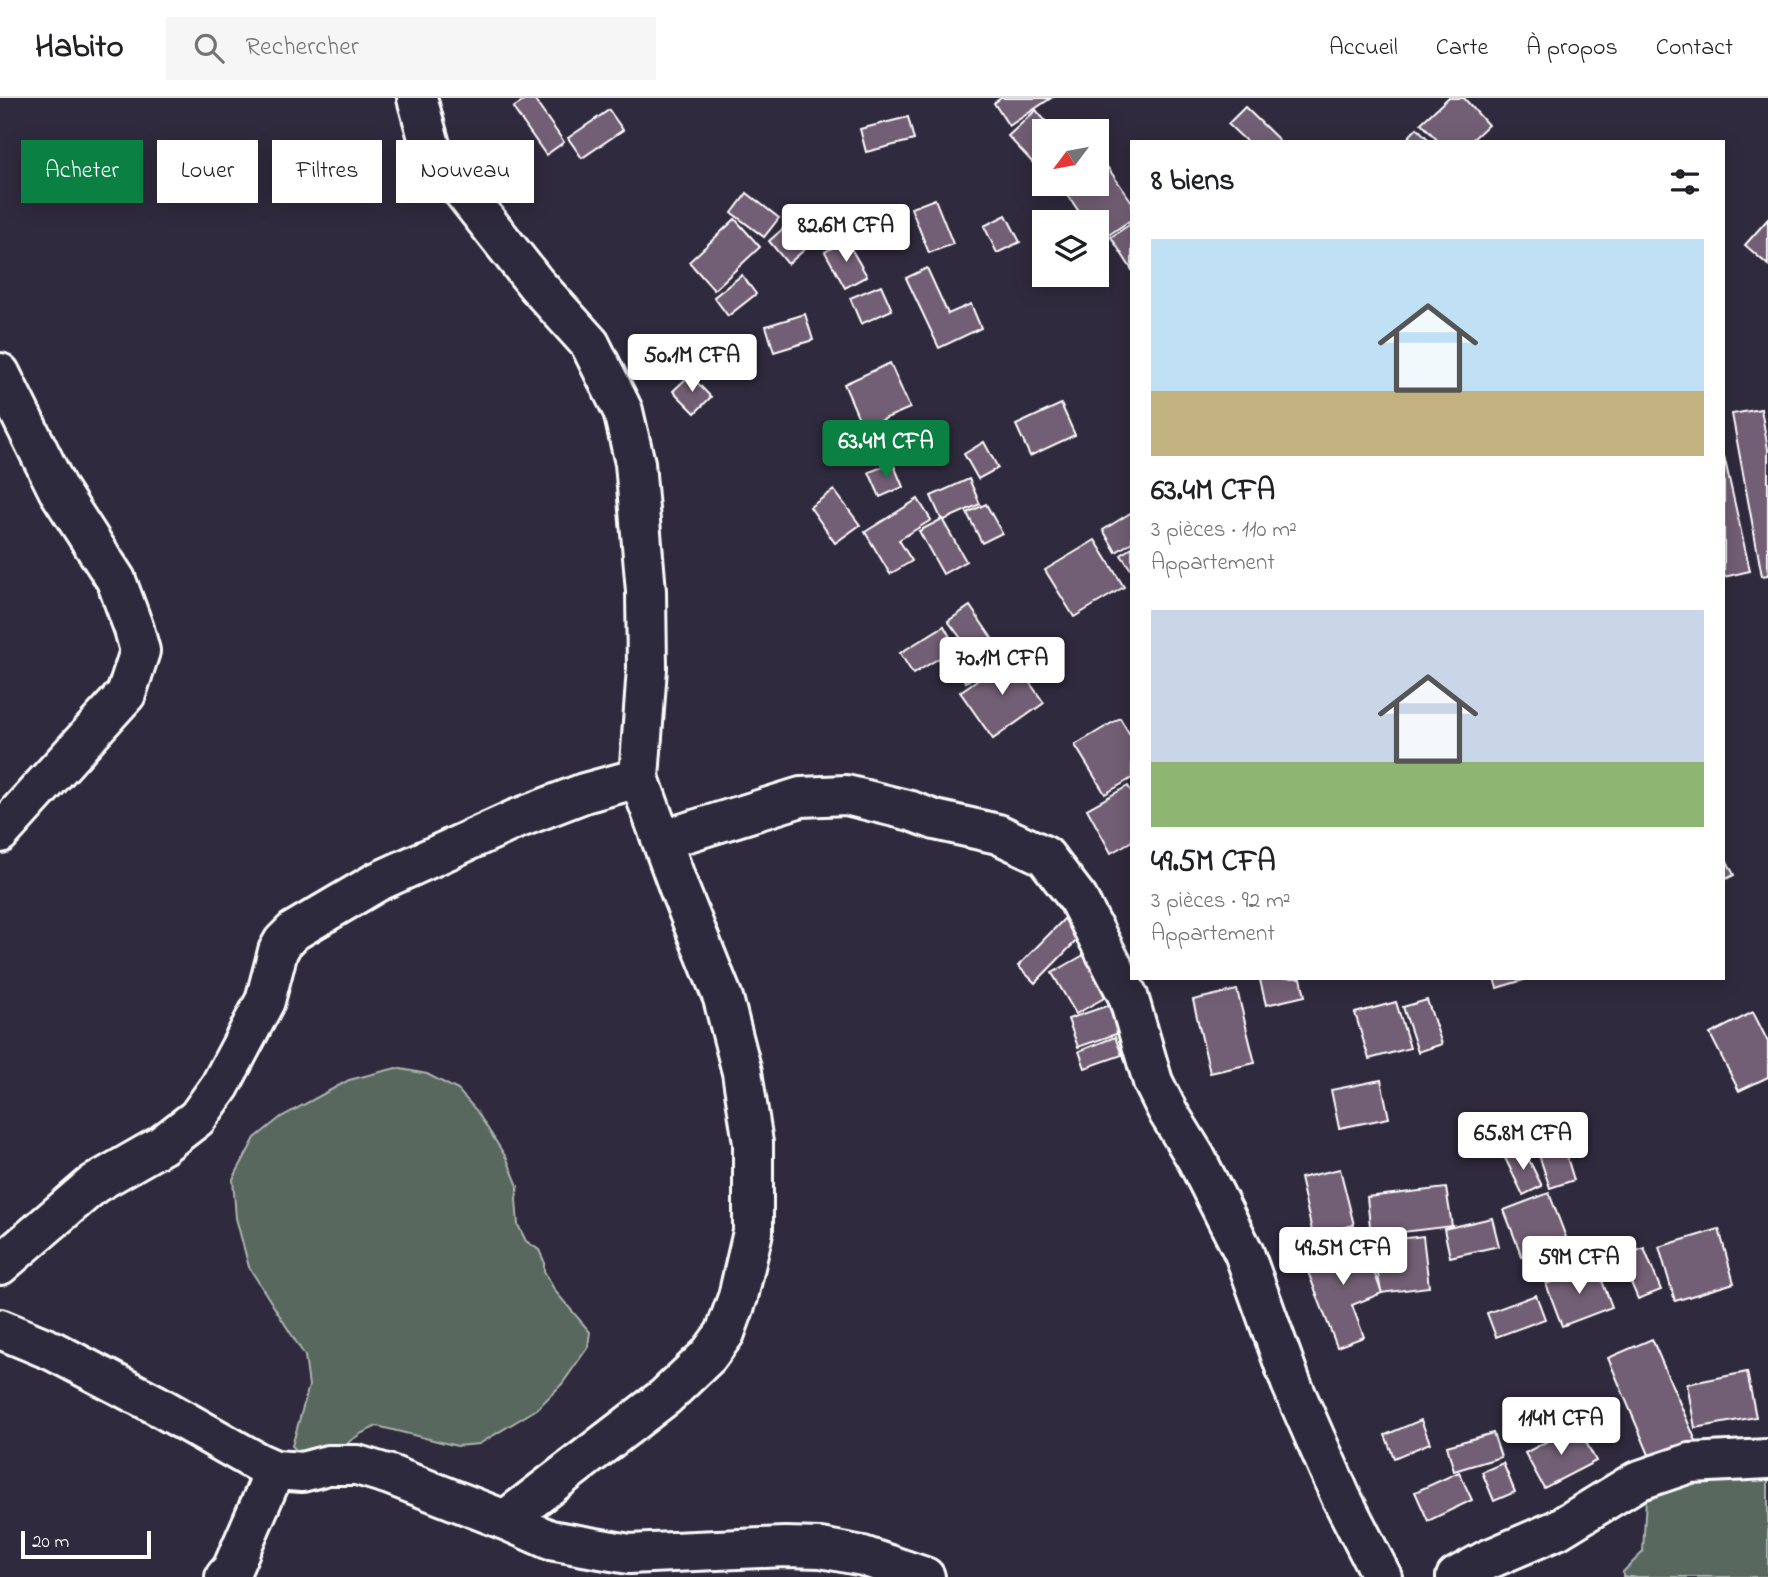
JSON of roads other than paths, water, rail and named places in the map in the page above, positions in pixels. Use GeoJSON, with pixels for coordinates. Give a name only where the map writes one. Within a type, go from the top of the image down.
{"type":"FeatureCollection","features":[{"type":"Feature","properties":{"kind":"street"},"geometry":{"type":"LineString","coordinates":[[417,98],[432,152],[536,284],[590,344],[623,411],[635,463],[646,591],[647,668],[639,778],[723,998],[742,1072],[753,1143],[753,1232],[738,1297],[725,1333],[708,1356],[665,1397],[505,1520]]}},
{"type":"Feature","properties":{"kind":"street"},"geometry":{"type":"LineString","coordinates":[[0,373],[58,490],[116,580],[135,629],[140,651],[126,694],[0,833]]}},
{"type":"Feature","properties":{"kind":"street"},"geometry":{"type":"LineString","coordinates":[[0,1265],[94,1184],[162,1145],[197,1118],[220,1086],[265,1001],[278,951],[294,931],[377,882],[514,820],[584,793],[639,778]]}},
{"type":"Feature","properties":{"kind":"street"},"geometry":{"type":"LineString","coordinates":[[662,840],[801,797],[846,795],[998,834],[1045,856],[1078,899],[1128,996],[1153,1082],[1196,1158],[1244,1253],[1291,1383],[1341,1497],[1382,1577]]}},
{"type":"Feature","properties":{"kind":"street"},"geometry":{"type":"LineString","coordinates":[[0,1329],[142,1397],[275,1470],[302,1472],[328,1465],[357,1465],[390,1475],[550,1540],[628,1566],[785,1547],[821,1548],[863,1556],[925,1577]]}},
{"type":"Feature","properties":{"kind":"street"},"geometry":{"type":"LineString","coordinates":[[1456,1577],[1487,1560],[1557,1530],[1637,1481],[1690,1463],[1768,1460]]}},
{"type":"Feature","properties":{"kind":"street"},"geometry":{"type":"LineString","coordinates":[[225,1577],[232,1569],[275,1470]]}}]}
